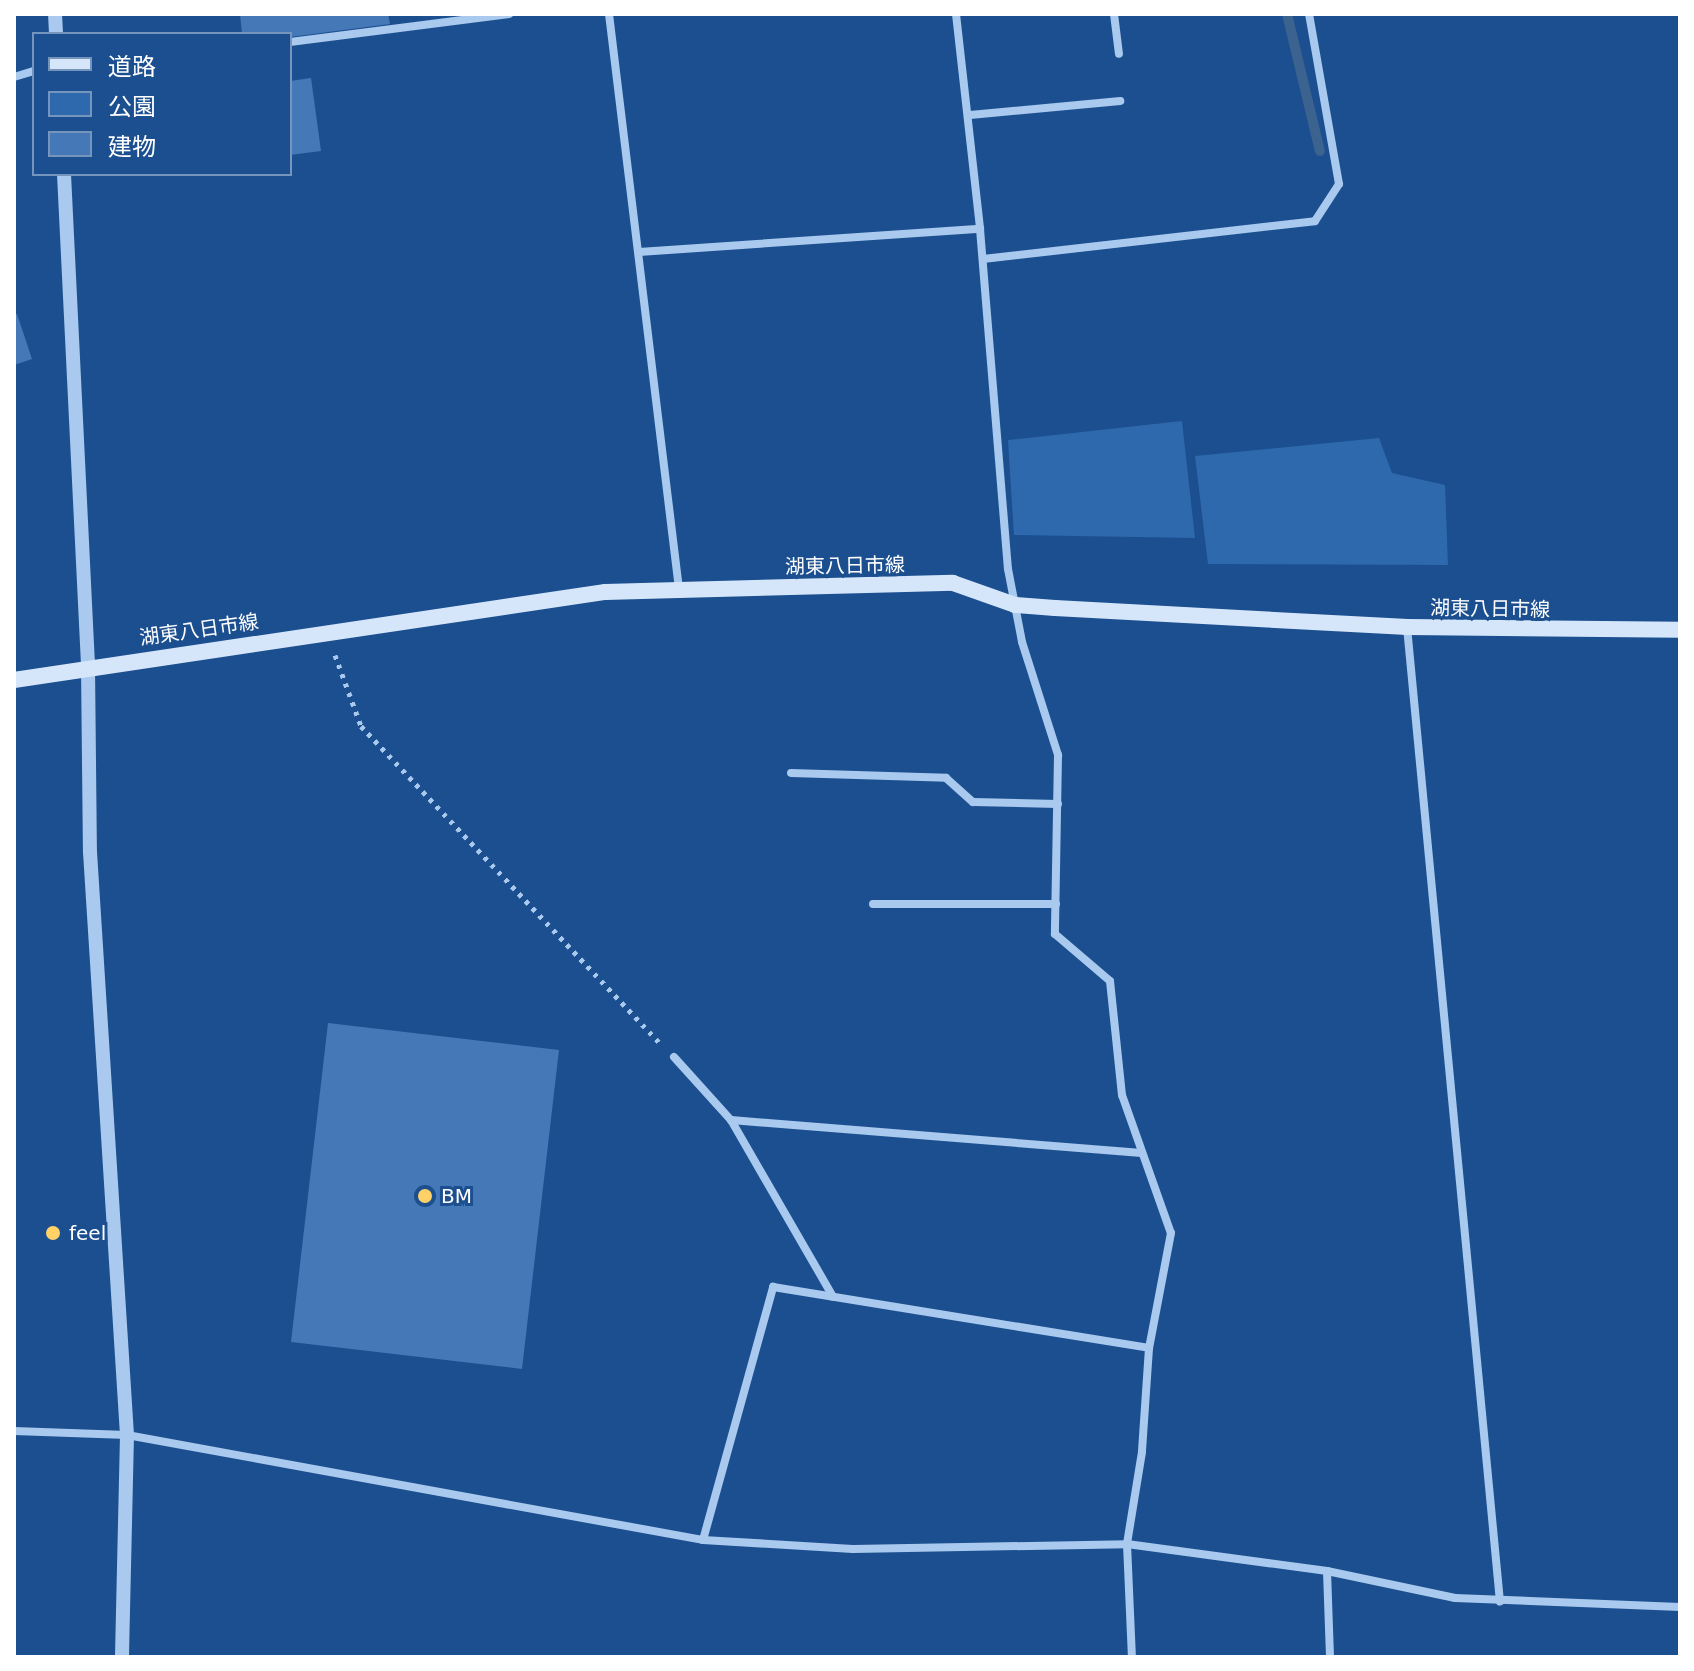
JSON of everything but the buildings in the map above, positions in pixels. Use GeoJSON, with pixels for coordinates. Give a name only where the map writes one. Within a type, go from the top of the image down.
{"type":"FeatureCollection","features":[{"type":"Feature","properties":{"kind":"main road","name":"湖東八日市線"},"geometry":{"type":"LineString","coordinates":[[14,680],[605,592],[953,583],[1015,605],[1407,627],[1680,630]]}},
{"type":"Feature","properties":{"kind":"street"},"geometry":{"type":"LineString","coordinates":[[292,42],[509,14]]}},
{"type":"Feature","properties":{"kind":"street"},"geometry":{"type":"LineString","coordinates":[[609,14],[679,590]]}},
{"type":"Feature","properties":{"kind":"street"},"geometry":{"type":"LineString","coordinates":[[956,14],[970,115],[1015,605],[1058,755],[1055,934],[1110,981],[1122,1095],[1171,1233],[1149,1348],[1142,1452],[1127,1544],[1132,1657]]}},
{"type":"Feature","properties":{"kind":"street"},"geometry":{"type":"LineString","coordinates":[[1114,14],[1119,54]]}},
{"type":"Feature","properties":{"kind":"street"},"geometry":{"type":"LineString","coordinates":[[983,259],[1315,221],[1339,184],[1309,14]]}},
{"type":"Feature","properties":{"kind":"street"},"geometry":{"type":"LineString","coordinates":[[970,115],[1120,101]]}},
{"type":"Feature","properties":{"kind":"street"},"geometry":{"type":"LineString","coordinates":[[64,176],[88,667],[90,852],[127,1435],[122,1657]]}},
{"type":"Feature","properties":{"kind":"street"},"geometry":{"type":"LineString","coordinates":[[639,252],[980,229]]}},
{"type":"Feature","properties":{"kind":"street"},"geometry":{"type":"LineString","coordinates":[[1407,627],[1500,1602]]}},
{"type":"Feature","properties":{"kind":"street"},"geometry":{"type":"LineString","coordinates":[[791,773],[946,778],[973,802],[1058,804]]}},
{"type":"Feature","properties":{"kind":"street"},"geometry":{"type":"LineString","coordinates":[[873,904],[1056,904]]}},
{"type":"Feature","properties":{"kind":"street"},"geometry":{"type":"LineString","coordinates":[[674,1057],[731,1120],[833,1297]]}},
{"type":"Feature","properties":{"kind":"street"},"geometry":{"type":"LineString","coordinates":[[731,1120],[1142,1153]]}},
{"type":"Feature","properties":{"kind":"street"},"geometry":{"type":"LineString","coordinates":[[703,1540],[773,1287],[1149,1348]]}},
{"type":"Feature","properties":{"kind":"street"},"geometry":{"type":"LineString","coordinates":[[14,1431],[127,1435],[703,1540],[853,1549],[1127,1544],[1327,1571],[1455,1598],[1680,1607]]}},
{"type":"Feature","properties":{"kind":"street"},"geometry":{"type":"LineString","coordinates":[[1327,1571],[1330,1657]]}},
{"type":"Feature","properties":{"kind":"path"},"geometry":{"type":"LineString","coordinates":[[334,652],[361,726],[674,1057]]}},
{"type":"Feature","properties":{"kind":"green space"},"geometry":{"type":"Polygon","coordinates":[[[1182,421],[1195,538],[1014,535],[1008,440],[1182,421]]]}},
{"type":"Feature","properties":{"kind":"green space"},"geometry":{"type":"Polygon","coordinates":[[[1379,438],[1392,473],[1445,485],[1448,565],[1208,564],[1195,456],[1379,438]]]}},
{"type":"Feature","properties":{"kind":"waterway"},"geometry":{"type":"LineString","coordinates":[[1287,14],[1320,151]]}},
{"type":"Feature","properties":{"kind":"place","name":"BM"},"geometry":{"type":"Point","coordinates":[425,1196]}},
{"type":"Feature","properties":{"kind":"place","name":"feel"},"geometry":{"type":"Point","coordinates":[53,1233]}}]}
